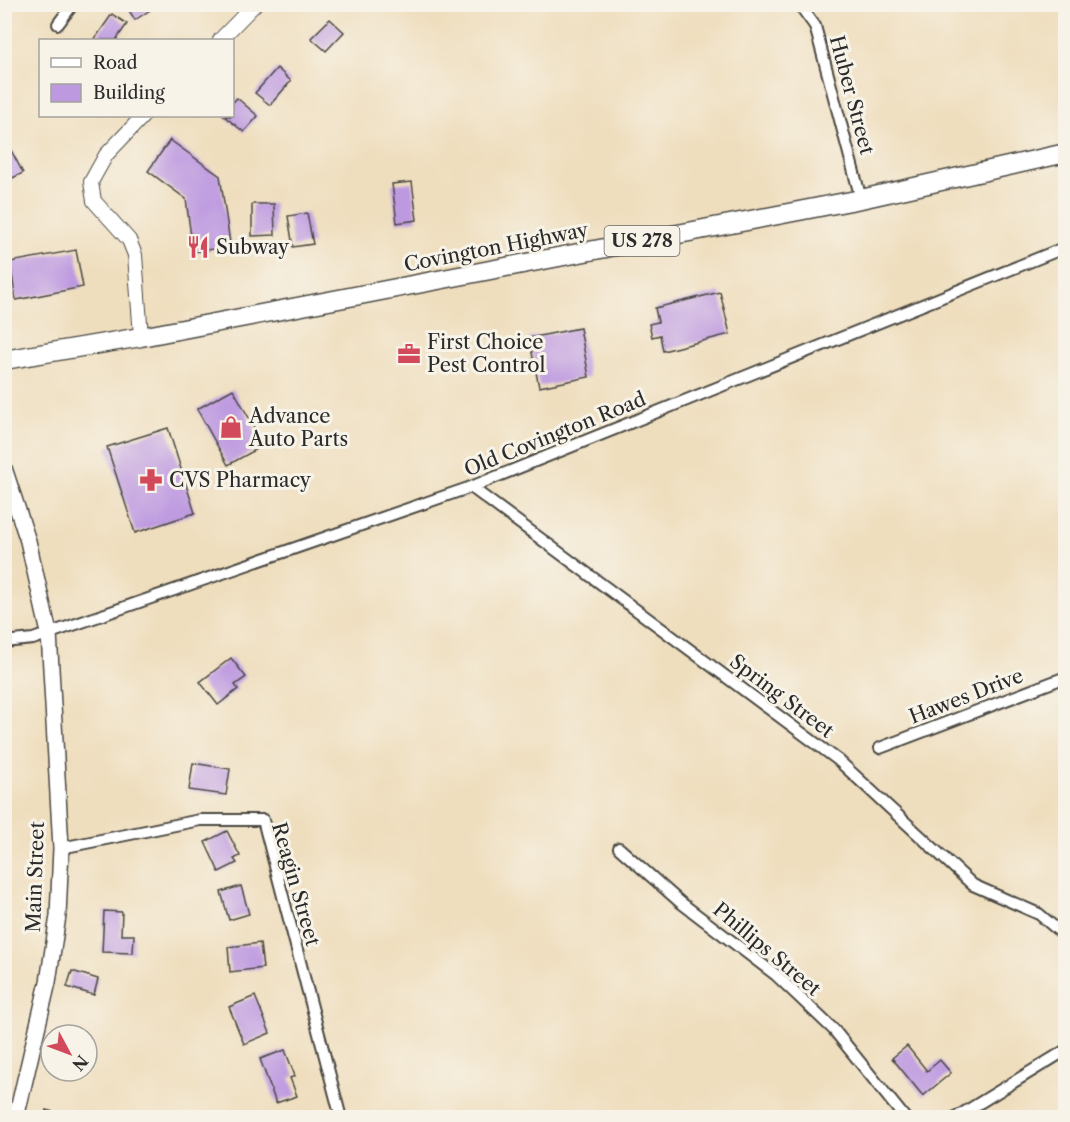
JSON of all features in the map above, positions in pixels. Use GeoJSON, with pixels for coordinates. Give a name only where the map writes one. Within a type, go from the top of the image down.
{"type":"FeatureCollection","features":[{"type":"Feature","properties":{"kind":"main road","name":"Covington Highway"},"geometry":{"type":"LineString","coordinates":[[4,360],[141,337],[861,199],[1065,153]]}},
{"type":"Feature","properties":{"kind":"main road"},"geometry":{"type":"LineString","coordinates":[[4,345],[38,354]]}},
{"type":"Feature","properties":{"kind":"main road","name":"Main Street"},"geometry":{"type":"LineString","coordinates":[[4,468],[30,549],[49,633],[61,848],[58,916],[48,982],[16,1118]]}},
{"type":"Feature","properties":{"kind":"street"},"geometry":{"type":"LineString","coordinates":[[58,24],[73,4]]}},
{"type":"Feature","properties":{"kind":"street"},"geometry":{"type":"LineString","coordinates":[[221,39],[255,4]]}},
{"type":"Feature","properties":{"kind":"street","name":"Huber Street"},"geometry":{"type":"LineString","coordinates":[[799,4],[815,26],[861,199]]}},
{"type":"Feature","properties":{"kind":"street"},"geometry":{"type":"LineString","coordinates":[[141,337],[135,255],[129,240],[94,201],[91,182],[106,155],[142,117]]}},
{"type":"Feature","properties":{"kind":"street","name":"Old Covington Road"},"geometry":{"type":"LineString","coordinates":[[4,642],[33,639],[200,583],[471,487],[1065,247]]}},
{"type":"Feature","properties":{"kind":"street","name":"Spring Street"},"geometry":{"type":"LineString","coordinates":[[471,487],[838,760],[973,885],[1039,914],[1065,937]]}},
{"type":"Feature","properties":{"kind":"street","name":"Hawes Drive"},"geometry":{"type":"LineString","coordinates":[[880,748],[1065,677]]}},
{"type":"Feature","properties":{"kind":"street","name":"Reagin Street"},"geometry":{"type":"LineString","coordinates":[[61,848],[200,820],[263,820],[341,1118]]}},
{"type":"Feature","properties":{"kind":"street","name":"Phillips Street"},"geometry":{"type":"LineString","coordinates":[[619,848],[680,902],[776,975],[834,1030],[905,1118]]}},
{"type":"Feature","properties":{"kind":"street"},"geometry":{"type":"LineString","coordinates":[[955,1118],[1065,1050]]}},
{"type":"Feature","properties":{"kind":"building"},"geometry":{"type":"Polygon","coordinates":[[[125,4],[159,4],[135,20],[125,4]]]}},
{"type":"Feature","properties":{"kind":"building"},"geometry":{"type":"Polygon","coordinates":[[[112,14],[127,24],[117,39],[95,39],[112,14]]]}},
{"type":"Feature","properties":{"kind":"building"},"geometry":{"type":"Polygon","coordinates":[[[330,19],[344,32],[326,51],[311,38],[330,19]]]}},
{"type":"Feature","properties":{"kind":"building"},"geometry":{"type":"Polygon","coordinates":[[[277,68],[291,81],[270,105],[255,93],[277,68]]]}},
{"type":"Feature","properties":{"kind":"building"},"geometry":{"type":"Polygon","coordinates":[[[237,98],[258,116],[244,132],[225,117],[234,117],[234,101],[237,98]]]}},
{"type":"Feature","properties":{"kind":"building"},"geometry":{"type":"Polygon","coordinates":[[[4,137],[23,173],[4,182],[4,137]]]}},
{"type":"Feature","properties":{"kind":"building"},"geometry":{"type":"Polygon","coordinates":[[[170,140],[220,176],[230,243],[227,247],[193,252],[186,199],[148,171],[170,140]]]}},
{"type":"Feature","properties":{"kind":"building"},"geometry":{"type":"Polygon","coordinates":[[[412,182],[417,220],[397,223],[392,184],[412,182]]]}},
{"type":"Feature","properties":{"kind":"building"},"geometry":{"type":"Polygon","coordinates":[[[252,204],[274,204],[275,235],[252,236],[252,204]]]}},
{"type":"Feature","properties":{"kind":"building"},"geometry":{"type":"Polygon","coordinates":[[[307,213],[313,244],[293,247],[288,216],[307,213]]]}},
{"type":"Feature","properties":{"kind":"building"},"geometry":{"type":"Polygon","coordinates":[[[76,250],[83,287],[16,300],[10,262],[76,250]]]}},
{"type":"Feature","properties":{"kind":"building"},"geometry":{"type":"Polygon","coordinates":[[[720,292],[730,334],[663,351],[660,335],[652,337],[649,324],[658,322],[655,308],[720,292]]]}},
{"type":"Feature","properties":{"kind":"building"},"geometry":{"type":"Polygon","coordinates":[[[580,328],[589,377],[539,387],[529,338],[580,328]]]}},
{"type":"Feature","properties":{"kind":"building","name":"Advance Auto Parts"},"geometry":{"type":"Polygon","coordinates":[[[233,389],[264,445],[228,465],[197,409],[233,389]]]}},
{"type":"Feature","properties":{"kind":"building","name":"CVS Pharmacy"},"geometry":{"type":"Polygon","coordinates":[[[168,428],[195,513],[135,533],[107,447],[168,428]]]}},
{"type":"Feature","properties":{"kind":"building"},"geometry":{"type":"Polygon","coordinates":[[[231,658],[246,677],[235,685],[238,689],[218,705],[200,682],[231,658]]]}},
{"type":"Feature","properties":{"kind":"building"},"geometry":{"type":"Polygon","coordinates":[[[193,763],[230,769],[226,795],[189,790],[193,763]]]}},
{"type":"Feature","properties":{"kind":"building"},"geometry":{"type":"Polygon","coordinates":[[[227,831],[240,856],[234,859],[237,863],[219,872],[205,842],[227,831]]]}},
{"type":"Feature","properties":{"kind":"building"},"geometry":{"type":"Polygon","coordinates":[[[241,886],[249,914],[229,920],[221,892],[241,886]]]}},
{"type":"Feature","properties":{"kind":"building"},"geometry":{"type":"Polygon","coordinates":[[[104,911],[122,912],[121,935],[134,935],[133,953],[102,952],[104,911]]]}},
{"type":"Feature","properties":{"kind":"building"},"geometry":{"type":"Polygon","coordinates":[[[260,943],[263,968],[230,972],[228,947],[260,943]]]}},
{"type":"Feature","properties":{"kind":"building"},"geometry":{"type":"Polygon","coordinates":[[[72,971],[98,979],[94,995],[67,987],[72,971]]]}},
{"type":"Feature","properties":{"kind":"building"},"geometry":{"type":"Polygon","coordinates":[[[255,996],[270,1033],[244,1044],[229,1007],[255,996]]]}},
{"type":"Feature","properties":{"kind":"building"},"geometry":{"type":"Polygon","coordinates":[[[907,1046],[927,1071],[940,1060],[951,1073],[923,1096],[892,1058],[907,1046]]]}},
{"type":"Feature","properties":{"kind":"building"},"geometry":{"type":"Polygon","coordinates":[[[285,1050],[295,1076],[290,1078],[297,1096],[276,1103],[260,1059],[285,1050]]]}},
{"type":"Feature","properties":{"kind":"building"},"geometry":{"type":"Polygon","coordinates":[[[46,1110],[73,1117],[73,1118],[44,1118],[46,1110]]]}},
{"type":"Feature","properties":{"kind":"place","name":"Subway"},"geometry":{"type":"Point","coordinates":[198,247]}},
{"type":"Feature","properties":{"kind":"place","name":"First Choice Pest Control"},"geometry":{"type":"Point","coordinates":[409,354]}},
{"type":"Feature","properties":{"kind":"place","name":"Advance Auto Parts"},"geometry":{"type":"Point","coordinates":[231,427]}},
{"type":"Feature","properties":{"kind":"place","name":"CVS Pharmacy"},"geometry":{"type":"Point","coordinates":[151,480]}}]}
